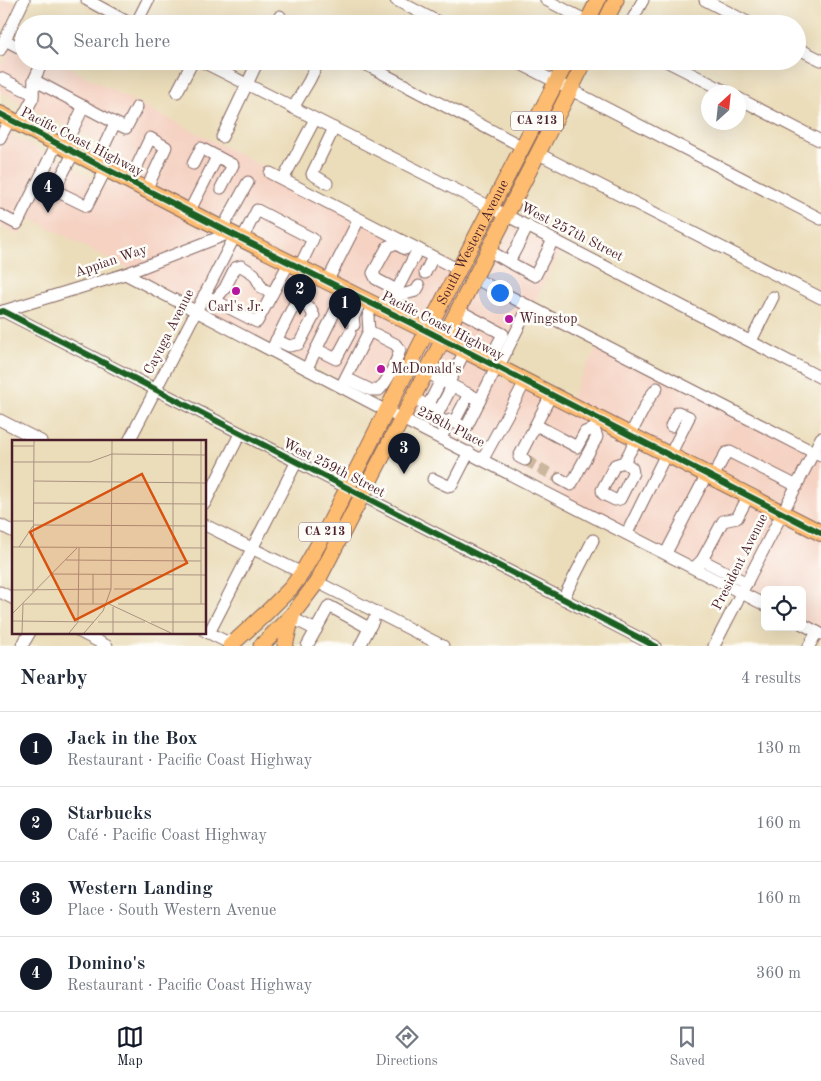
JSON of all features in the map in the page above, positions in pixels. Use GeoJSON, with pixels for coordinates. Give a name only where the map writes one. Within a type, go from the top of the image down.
{"type":"FeatureCollection","features":[{"type":"Feature","properties":{"kind":"highway","name":"Pacific Coast Highway"},"geometry":{"type":"LineString","coordinates":[[10,119],[345,291],[382,300],[427,331],[551,395],[597,425],[633,437],[821,533]]}},
{"type":"Feature","properties":{"kind":"main road"},"geometry":{"type":"LineString","coordinates":[[590,15],[598,0]]}},
{"type":"Feature","properties":{"kind":"main road"},"geometry":{"type":"LineString","coordinates":[[608,15],[616,0]]}},
{"type":"Feature","properties":{"kind":"main road","name":"South Western Avenue"},"geometry":{"type":"LineString","coordinates":[[261,646],[292,615],[317,582],[362,497],[537,153],[563,86],[566,70]]}},
{"type":"Feature","properties":{"kind":"main road","name":"South Western Avenue"},"geometry":{"type":"LineString","coordinates":[[238,644],[302,573],[523,147],[563,86],[577,70]]}},
{"type":"Feature","properties":{"kind":"main road"},"geometry":{"type":"LineString","coordinates":[[285,646],[292,615]]}},
{"type":"Feature","properties":{"kind":"street"},"geometry":{"type":"LineString","coordinates":[[17,15],[24,0]]}},
{"type":"Feature","properties":{"kind":"street"},"geometry":{"type":"LineString","coordinates":[[87,0],[114,15]]}},
{"type":"Feature","properties":{"kind":"street"},"geometry":{"type":"LineString","coordinates":[[140,15],[148,0]]}},
{"type":"Feature","properties":{"kind":"street"},"geometry":{"type":"LineString","coordinates":[[396,0],[425,15]]}},
{"type":"Feature","properties":{"kind":"street"},"geometry":{"type":"LineString","coordinates":[[546,0],[573,15]]}},
{"type":"Feature","properties":{"kind":"street"},"geometry":{"type":"LineString","coordinates":[[635,15],[643,0]]}},
{"type":"Feature","properties":{"kind":"street"},"geometry":{"type":"LineString","coordinates":[[706,0],[734,15]]}},
{"type":"Feature","properties":{"kind":"street"},"geometry":{"type":"LineString","coordinates":[[15,18],[2,45],[15,48]]}},
{"type":"Feature","properties":{"kind":"street"},"geometry":{"type":"LineString","coordinates":[[806,52],[821,60]]}},
{"type":"Feature","properties":{"kind":"street"},"geometry":{"type":"LineString","coordinates":[[0,138],[10,119],[33,98],[34,80],[39,70]]}},
{"type":"Feature","properties":{"kind":"street"},"geometry":{"type":"LineString","coordinates":[[178,92],[188,70]]}},
{"type":"Feature","properties":{"kind":"street","name":"West 257th Street"},"geometry":{"type":"LineString","coordinates":[[219,70],[528,226],[821,378]]}},
{"type":"Feature","properties":{"kind":"street"},"geometry":{"type":"LineString","coordinates":[[222,138],[254,70]]}},
{"type":"Feature","properties":{"kind":"street"},"geometry":{"type":"LineString","coordinates":[[293,108],[314,70]]}},
{"type":"Feature","properties":{"kind":"street"},"geometry":{"type":"LineString","coordinates":[[376,70],[523,147]]}},
{"type":"Feature","properties":{"kind":"street"},"geometry":{"type":"LineString","coordinates":[[532,70],[821,219]]}},
{"type":"Feature","properties":{"kind":"street"},"geometry":{"type":"LineString","coordinates":[[684,70],[713,85]]}},
{"type":"Feature","properties":{"kind":"street"},"geometry":{"type":"LineString","coordinates":[[0,78],[33,94]]}},
{"type":"Feature","properties":{"kind":"street"},"geometry":{"type":"LineString","coordinates":[[34,80],[126,128],[137,107]]}},
{"type":"Feature","properties":{"kind":"street"},"geometry":{"type":"LineString","coordinates":[[746,102],[821,141]]}},
{"type":"Feature","properties":{"kind":"street"},"geometry":{"type":"LineString","coordinates":[[0,215],[17,224],[65,147],[84,106]]}},
{"type":"Feature","properties":{"kind":"street"},"geometry":{"type":"LineString","coordinates":[[286,174],[315,119]]}},
{"type":"Feature","properties":{"kind":"street"},"geometry":{"type":"LineString","coordinates":[[65,147],[54,190],[87,206],[115,123]]}},
{"type":"Feature","properties":{"kind":"street"},"geometry":{"type":"LineString","coordinates":[[327,183],[312,174],[334,128]]}},
{"type":"Feature","properties":{"kind":"street"},"geometry":{"type":"LineString","coordinates":[[130,181],[150,138],[166,147],[146,190]]}},
{"type":"Feature","properties":{"kind":"street"},"geometry":{"type":"LineString","coordinates":[[193,164],[201,148],[232,165],[221,188]]}},
{"type":"Feature","properties":{"kind":"street"},"geometry":{"type":"LineString","coordinates":[[537,153],[821,298]]}},
{"type":"Feature","properties":{"kind":"street"},"geometry":{"type":"LineString","coordinates":[[189,212],[217,157]]}},
{"type":"Feature","properties":{"kind":"street"},"geometry":{"type":"LineString","coordinates":[[270,173],[359,219],[417,252]]}},
{"type":"Feature","properties":{"kind":"street"},"geometry":{"type":"LineString","coordinates":[[232,234],[248,182]]}},
{"type":"Feature","properties":{"kind":"street"},"geometry":{"type":"LineString","coordinates":[[210,297],[257,322],[272,294],[299,268],[314,239],[257,210],[232,234]]}},
{"type":"Feature","properties":{"kind":"street"},"geometry":{"type":"LineString","coordinates":[[327,282],[359,219]]}},
{"type":"Feature","properties":{"kind":"street"},"geometry":{"type":"LineString","coordinates":[[509,262],[528,226]]}},
{"type":"Feature","properties":{"kind":"street","name":"Appian Way"},"geometry":{"type":"LineString","coordinates":[[2,312],[125,274],[232,234]]}},
{"type":"Feature","properties":{"kind":"street","name":"Cayuga Avenue"},"geometry":{"type":"LineString","coordinates":[[130,440],[196,310],[210,297],[232,234]]}},
{"type":"Feature","properties":{"kind":"street"},"geometry":{"type":"LineString","coordinates":[[488,250],[535,276],[553,240]]}},
{"type":"Feature","properties":{"kind":"street"},"geometry":{"type":"LineString","coordinates":[[382,300],[373,273],[388,246],[396,244],[433,257],[459,270]]}},
{"type":"Feature","properties":{"kind":"street"},"geometry":{"type":"LineString","coordinates":[[370,331],[395,344],[400,350],[379,390],[371,390],[344,382],[370,331],[368,317],[417,252]]}},
{"type":"Feature","properties":{"kind":"street"},"geometry":{"type":"LineString","coordinates":[[426,273],[433,257]]}},
{"type":"Feature","properties":{"kind":"street"},"geometry":{"type":"LineString","coordinates":[[210,297],[225,288],[235,268],[241,266],[254,274],[262,288],[272,294]]}},
{"type":"Feature","properties":{"kind":"street"},"geometry":{"type":"LineString","coordinates":[[296,301],[310,308],[314,316],[299,344],[290,346],[274,344],[296,301],[299,268]]}},
{"type":"Feature","properties":{"kind":"street","name":"258th Place"},"geometry":{"type":"LineString","coordinates":[[125,274],[196,310],[274,344],[307,368],[344,382],[402,419],[666,553],[698,564],[744,588],[761,602]]}},
{"type":"Feature","properties":{"kind":"street"},"geometry":{"type":"LineString","coordinates":[[474,278],[817,454]]}},
{"type":"Feature","properties":{"kind":"street"},"geometry":{"type":"LineString","coordinates":[[316,350],[336,359],[352,329],[353,318],[382,300],[416,291],[419,286]]}},
{"type":"Feature","properties":{"kind":"street"},"geometry":{"type":"LineString","coordinates":[[307,368],[345,291]]}},
{"type":"Feature","properties":{"kind":"street"},"geometry":{"type":"LineString","coordinates":[[751,341],[773,296]]}},
{"type":"Feature","properties":{"kind":"street"},"geometry":{"type":"LineString","coordinates":[[494,366],[529,306]]}},
{"type":"Feature","properties":{"kind":"street"},"geometry":{"type":"LineString","coordinates":[[447,383],[436,417],[466,428],[494,366],[503,334],[458,310]]}},
{"type":"Feature","properties":{"kind":"street","name":"West 259th Street"},"geometry":{"type":"LineString","coordinates":[[2,312],[655,646]]}},
{"type":"Feature","properties":{"kind":"street"},"geometry":{"type":"LineString","coordinates":[[428,406],[447,383],[465,351]]}},
{"type":"Feature","properties":{"kind":"street"},"geometry":{"type":"LineString","coordinates":[[426,372],[480,400]]}},
{"type":"Feature","properties":{"kind":"street"},"geometry":{"type":"LineString","coordinates":[[483,459],[525,382]]}},
{"type":"Feature","properties":{"kind":"street"},"geometry":{"type":"LineString","coordinates":[[624,462],[650,397],[657,388]]}},
{"type":"Feature","properties":{"kind":"street"},"geometry":{"type":"LineString","coordinates":[[441,438],[468,394]]}},
{"type":"Feature","properties":{"kind":"street"},"geometry":{"type":"LineString","coordinates":[[525,460],[519,457],[551,395]]}},
{"type":"Feature","properties":{"kind":"street"},"geometry":{"type":"LineString","coordinates":[[413,398],[439,412]]}},
{"type":"Feature","properties":{"kind":"street"},"geometry":{"type":"LineString","coordinates":[[627,533],[689,418],[678,412],[671,426]]}},
{"type":"Feature","properties":{"kind":"street"},"geometry":{"type":"LineString","coordinates":[[0,420],[39,440]]}},
{"type":"Feature","properties":{"kind":"street"},"geometry":{"type":"LineString","coordinates":[[536,425],[577,447],[585,432],[597,425]]}},
{"type":"Feature","properties":{"kind":"street"},"geometry":{"type":"LineString","coordinates":[[560,479],[571,485],[597,437],[597,425]]}},
{"type":"Feature","properties":{"kind":"street"},"geometry":{"type":"LineString","coordinates":[[206,501],[240,434]]}},
{"type":"Feature","properties":{"kind":"street","name":"President Avenue"},"geometry":{"type":"LineString","coordinates":[[714,646],[797,486],[817,454],[821,438]]}},
{"type":"Feature","properties":{"kind":"street"},"geometry":{"type":"LineString","coordinates":[[433,479],[448,486],[452,485],[469,452]]}},
{"type":"Feature","properties":{"kind":"street"},"geometry":{"type":"LineString","coordinates":[[666,553],[710,476],[726,453],[730,452],[797,486]]}},
{"type":"Feature","properties":{"kind":"street"},"geometry":{"type":"LineString","coordinates":[[238,644],[225,641],[207,632],[253,548],[296,463]]}},
{"type":"Feature","properties":{"kind":"street"},"geometry":{"type":"LineString","coordinates":[[698,564],[723,521],[737,518],[748,495]]}},
{"type":"Feature","properties":{"kind":"street"},"geometry":{"type":"LineString","coordinates":[[0,525],[12,531]]}},
{"type":"Feature","properties":{"kind":"street"},"geometry":{"type":"LineString","coordinates":[[206,525],[302,573]]}},
{"type":"Feature","properties":{"kind":"street"},"geometry":{"type":"LineString","coordinates":[[563,599],[593,540]]}},
{"type":"Feature","properties":{"kind":"street"},"geometry":{"type":"LineString","coordinates":[[317,582],[443,646]]}},
{"type":"Feature","properties":{"kind":"street"},"geometry":{"type":"LineString","coordinates":[[0,592],[12,598]]}},
{"type":"Feature","properties":{"kind":"street"},"geometry":{"type":"LineString","coordinates":[[335,609],[342,595]]}},
{"type":"Feature","properties":{"kind":"street"},"geometry":{"type":"LineString","coordinates":[[307,646],[329,606],[369,628]]}},
{"type":"Feature","properties":{"kind":"street"},"geometry":{"type":"LineString","coordinates":[[360,646],[377,612]]}},
{"type":"Feature","properties":{"kind":"street"},"geometry":{"type":"LineString","coordinates":[[292,615],[298,621],[316,630]]}},
{"type":"Feature","properties":{"kind":"street"},"geometry":{"type":"LineString","coordinates":[[806,626],[819,633],[809,646]]}},
{"type":"Feature","properties":{"kind":"street"},"geometry":{"type":"LineString","coordinates":[[22,646],[29,634]]}},
{"type":"Feature","properties":{"kind":"street"},"geometry":{"type":"LineString","coordinates":[[84,634],[107,646]]}},
{"type":"Feature","properties":{"kind":"shaded area"},"geometry":{"type":"Polygon","coordinates":[[[0,0],[9,0],[16,5],[0,38],[0,0]]]}},
{"type":"Feature","properties":{"kind":"shaded area"},"geometry":{"type":"Polygon","coordinates":[[[14,41],[15,70],[73,70],[483,276],[513,227],[560,252],[498,375],[564,409],[598,346],[821,452],[821,631],[806,623],[806,586],[761,586],[761,599],[30,218],[19,236],[0,226],[0,128],[107,186],[122,155],[0,92],[0,69],[14,41]]]}},
{"type":"Feature","properties":{"kind":"tunnel"},"geometry":{"type":"LineString","coordinates":[[525,460],[560,479]]}},
{"type":"Feature","properties":{"kind":"cycle path"},"geometry":{"type":"LineString","coordinates":[[0,114],[821,533]]}},
{"type":"Feature","properties":{"kind":"cycle path"},"geometry":{"type":"LineString","coordinates":[[0,312],[3,311],[655,646]]}},
{"type":"Feature","properties":{"kind":"place","name":"Domino's"},"geometry":{"type":"Point","coordinates":[48,213]}},
{"type":"Feature","properties":{"kind":"place","name":"Carl's Jr."},"geometry":{"type":"Point","coordinates":[236,291]}},
{"type":"Feature","properties":{"kind":"place","name":"Starbucks"},"geometry":{"type":"Point","coordinates":[300,315]}},
{"type":"Feature","properties":{"kind":"place","name":"Wingstop"},"geometry":{"type":"Point","coordinates":[509,319]}},
{"type":"Feature","properties":{"kind":"place","name":"Jack in the Box"},"geometry":{"type":"Point","coordinates":[345,329]}},
{"type":"Feature","properties":{"kind":"place","name":"McDonald's"},"geometry":{"type":"Point","coordinates":[381,369]}},
{"type":"Feature","properties":{"kind":"place","name":"Western Landing"},"geometry":{"type":"Point","coordinates":[404,474]}}]}
